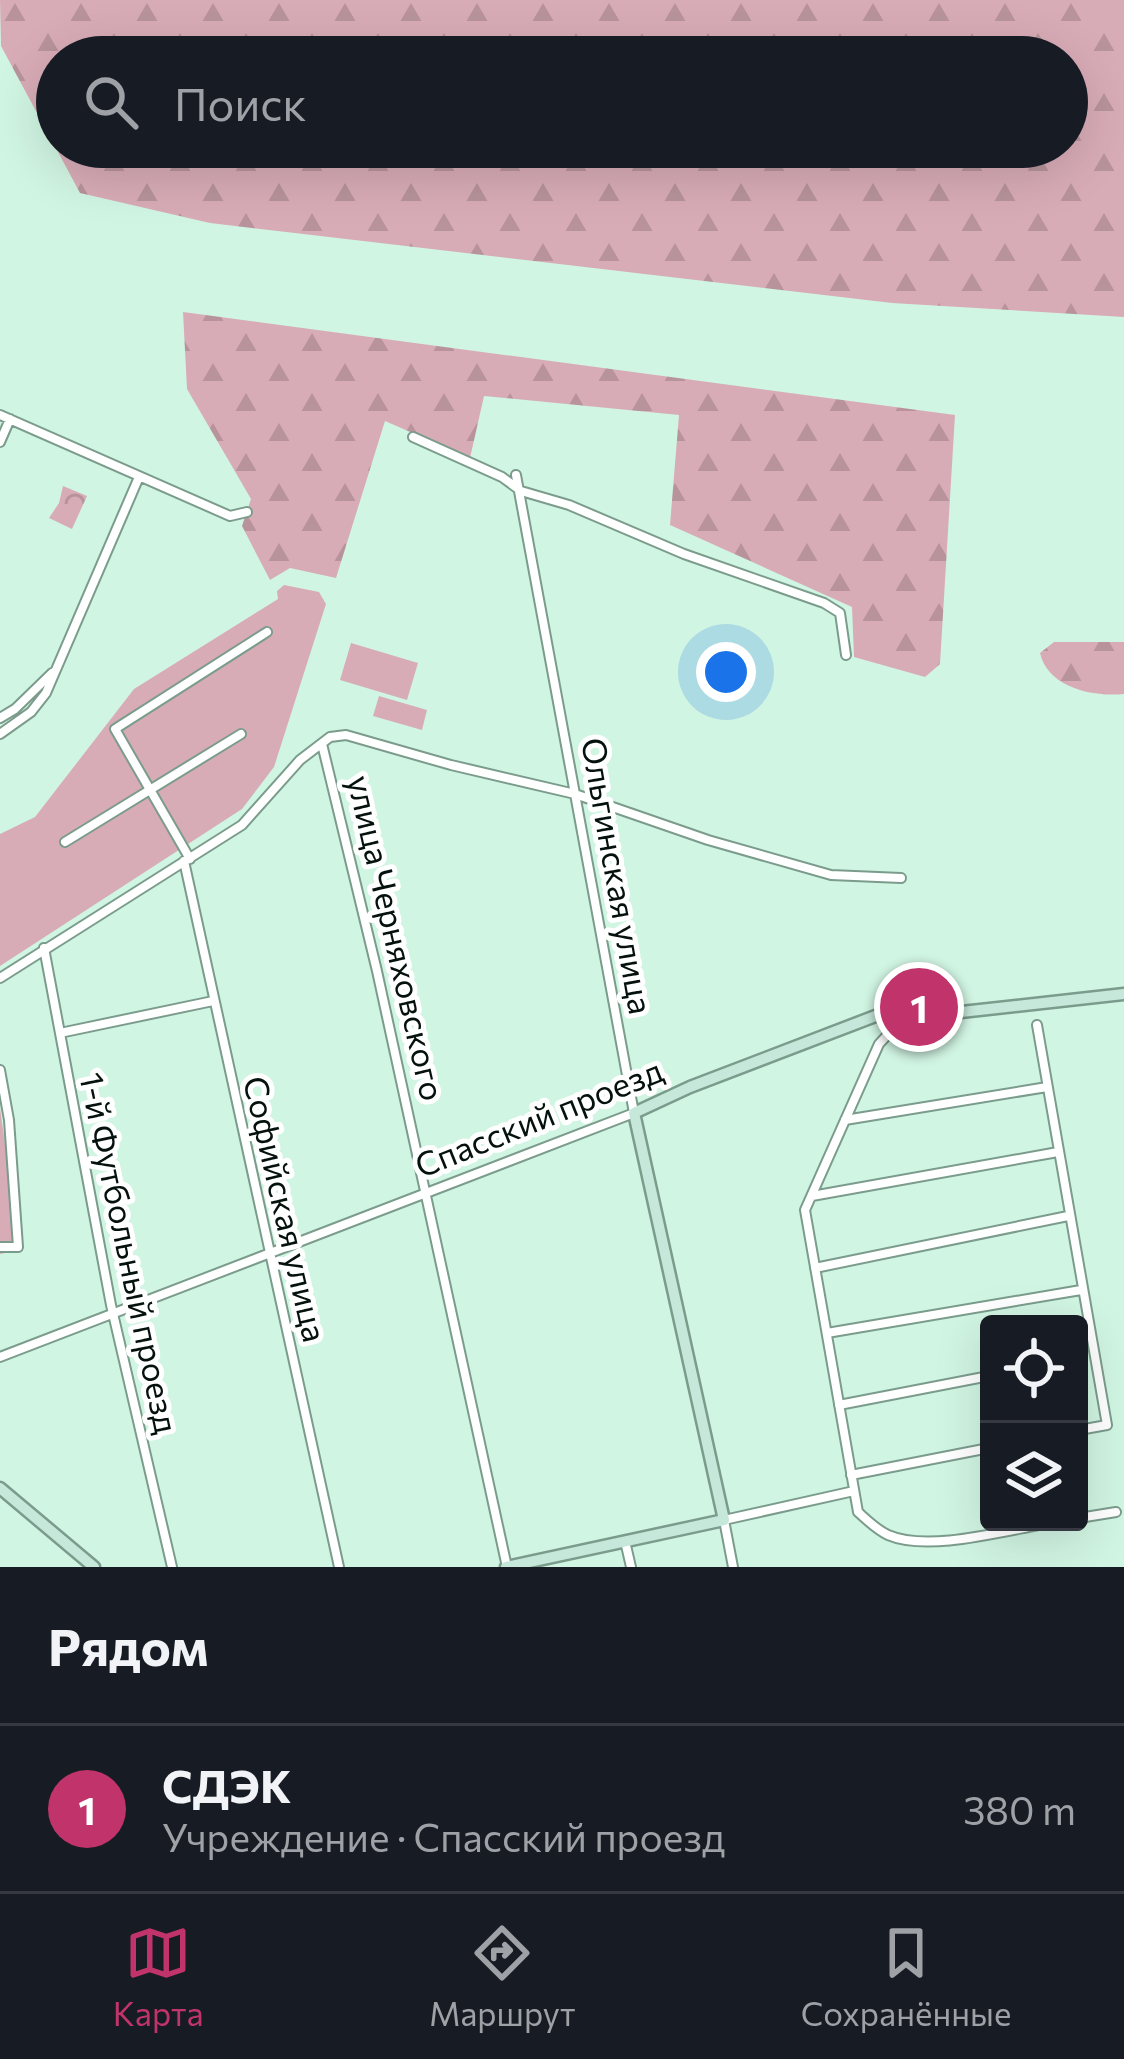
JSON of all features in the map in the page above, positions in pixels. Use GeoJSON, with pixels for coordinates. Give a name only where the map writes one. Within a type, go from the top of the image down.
{"type":"FeatureCollection","features":[{"type":"Feature","properties":{"kind":"street"},"geometry":{"type":"LineString","coordinates":[[0,442],[5,417],[230,516],[247,512]]}},
{"type":"Feature","properties":{"kind":"street"},"geometry":{"type":"LineString","coordinates":[[413,436],[502,477],[521,491],[824,603],[840,613],[846,655]]}},
{"type":"Feature","properties":{"kind":"street","name":"Ольгинская улица"},"geometry":{"type":"LineString","coordinates":[[516,476],[634,1112],[733,1567]]}},
{"type":"Feature","properties":{"kind":"street"},"geometry":{"type":"LineString","coordinates":[[0,734],[31,712],[46,693],[139,477]]}},
{"type":"Feature","properties":{"kind":"street","name":"Софийская улица"},"geometry":{"type":"LineString","coordinates":[[267,632],[115,729],[187,860],[213,1001],[273,1253],[339,1567]]}},
{"type":"Feature","properties":{"kind":"street"},"geometry":{"type":"LineString","coordinates":[[0,718],[57,667]]}},
{"type":"Feature","properties":{"kind":"street"},"geometry":{"type":"LineString","coordinates":[[65,842],[241,734]]}},
{"type":"Feature","properties":{"kind":"street"},"geometry":{"type":"LineString","coordinates":[[0,978],[242,825],[299,760],[330,736],[346,735],[451,766],[574,794],[830,875],[901,878]]}},
{"type":"Feature","properties":{"kind":"street","name":"улица Черняховского"},"geometry":{"type":"LineString","coordinates":[[322,744],[507,1567]]}},
{"type":"Feature","properties":{"kind":"street","name":"1-й Футбольный проезд"},"geometry":{"type":"LineString","coordinates":[[44,948],[112,1314],[172,1567]]}},
{"type":"Feature","properties":{"kind":"street","name":"Спасский проезд"},"geometry":{"type":"LineString","coordinates":[[0,1357],[878,1015],[916,1017],[1119,994]]}},
{"type":"Feature","properties":{"kind":"street"},"geometry":{"type":"LineString","coordinates":[[60,1034],[213,1001]]}},
{"type":"Feature","properties":{"kind":"street"},"geometry":{"type":"LineString","coordinates":[[893,1016],[891,1030],[878,1043],[805,1210],[858,1512],[884,1533],[909,1541],[998,1531]]}},
{"type":"Feature","properties":{"kind":"street"},"geometry":{"type":"LineString","coordinates":[[1037,1025],[1106,1425],[1088,1428]]}},
{"type":"Feature","properties":{"kind":"street"},"geometry":{"type":"LineString","coordinates":[[0,1070],[9,1120],[18,1247],[0,1247]]}},
{"type":"Feature","properties":{"kind":"street"},"geometry":{"type":"LineString","coordinates":[[845,1120],[1047,1087]]}},
{"type":"Feature","properties":{"kind":"street"},"geometry":{"type":"LineString","coordinates":[[810,1197],[1058,1152]]}},
{"type":"Feature","properties":{"kind":"street"},"geometry":{"type":"LineString","coordinates":[[815,1268],[1068,1216]]}},
{"type":"Feature","properties":{"kind":"street"},"geometry":{"type":"LineString","coordinates":[[827,1333],[1082,1289]]}},
{"type":"Feature","properties":{"kind":"street"},"geometry":{"type":"LineString","coordinates":[[1088,1356],[1093,1355]]}},
{"type":"Feature","properties":{"kind":"street"},"geometry":{"type":"LineString","coordinates":[[839,1405],[980,1378]]}},
{"type":"Feature","properties":{"kind":"street"},"geometry":{"type":"LineString","coordinates":[[851,1475],[980,1450]]}},
{"type":"Feature","properties":{"kind":"street"},"geometry":{"type":"LineString","coordinates":[[0,1488],[94,1567]]}},
{"type":"Feature","properties":{"kind":"street"},"geometry":{"type":"LineString","coordinates":[[507,1567],[854,1491]]}},
{"type":"Feature","properties":{"kind":"street"},"geometry":{"type":"LineString","coordinates":[[1088,1517],[1116,1513]]}},
{"type":"Feature","properties":{"kind":"street"},"geometry":{"type":"LineString","coordinates":[[626,1541],[631,1567]]}},
{"type":"Feature","properties":{"kind":"green space"},"geometry":{"type":"Polygon","coordinates":[[[0,0],[1124,0],[1124,317],[892,303],[210,223],[80,193],[67,168],[1088,168],[1088,36],[36,36],[36,111],[1,46],[0,0]]]}},
{"type":"Feature","properties":{"kind":"green space"},"geometry":{"type":"Polygon","coordinates":[[[183,312],[955,415],[940,664],[925,677],[854,657],[852,607],[670,525],[679,415],[484,396],[470,458],[385,421],[336,578],[290,568],[270,580],[242,526],[251,499],[187,389],[183,312]]]}},
{"type":"Feature","properties":{"kind":"green space"},"geometry":{"type":"Polygon","coordinates":[[[63,486],[87,496],[72,529],[49,518],[63,486]]]}},
{"type":"Feature","properties":{"kind":"green space"},"geometry":{"type":"Polygon","coordinates":[[[284,585],[319,592],[326,604],[274,767],[242,809],[0,966],[0,834],[35,817],[134,689],[278,599],[277,591],[284,585]]]}},
{"type":"Feature","properties":{"kind":"green space"},"geometry":{"type":"Polygon","coordinates":[[[1054,642],[1124,642],[1124,694],[1086,692],[1052,675],[1040,653],[1054,642]]]}},
{"type":"Feature","properties":{"kind":"green space"},"geometry":{"type":"Polygon","coordinates":[[[351,643],[418,663],[407,700],[340,680],[351,643]]]}},
{"type":"Feature","properties":{"kind":"green space"},"geometry":{"type":"Polygon","coordinates":[[[379,696],[427,710],[422,730],[373,716],[379,696]]]}},
{"type":"Feature","properties":{"kind":"green space"},"geometry":{"type":"Polygon","coordinates":[[[0,1108],[20,1250],[0,1254],[0,1108]]]}},
{"type":"Feature","properties":{"kind":"place","name":"СДЭК"},"geometry":{"type":"Point","coordinates":[919,1007]}}]}
